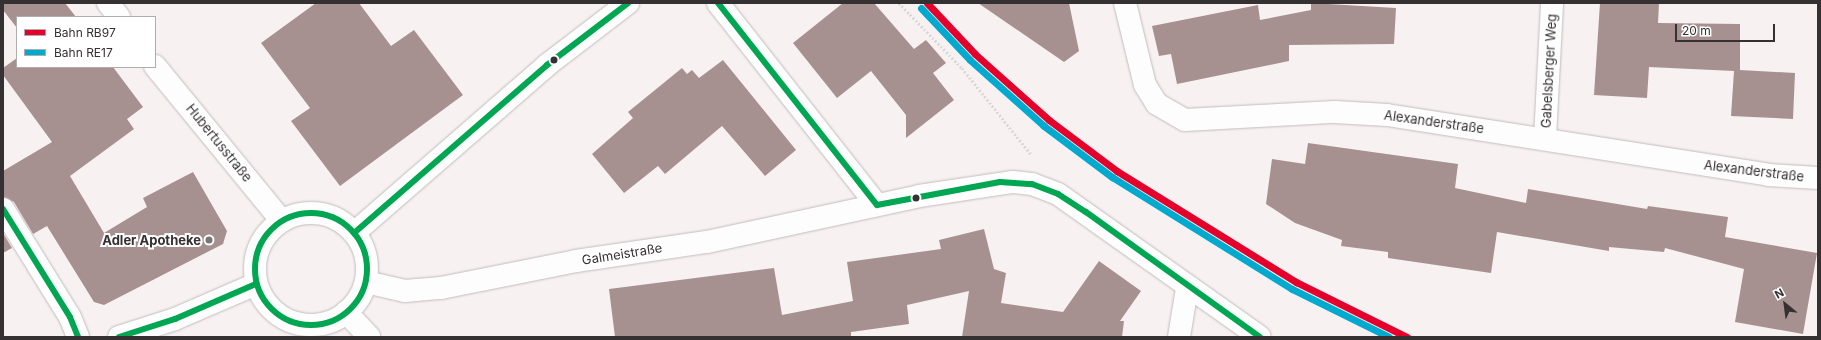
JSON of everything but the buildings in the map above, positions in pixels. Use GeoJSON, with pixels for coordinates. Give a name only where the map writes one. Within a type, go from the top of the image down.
{"type":"FeatureCollection","features":[{"type":"Feature","properties":{"kind":"street"},"geometry":{"type":"LineString","coordinates":[[108,3],[118,16]]}},
{"type":"Feature","properties":{"kind":"street"},"geometry":{"type":"LineString","coordinates":[[354,233],[547,65],[628,3]]}},
{"type":"Feature","properties":{"kind":"street"},"geometry":{"type":"LineString","coordinates":[[718,3],[877,205]]}},
{"type":"Feature","properties":{"kind":"street","name":"Alexanderstraße"},"geometry":{"type":"LineString","coordinates":[[1125,3],[1145,85],[1157,104],[1185,120],[1356,113],[1416,118],[1768,175],[1818,178]]}},
{"type":"Feature","properties":{"kind":"street","name":"Gabelsberger Weg"},"geometry":{"type":"LineString","coordinates":[[1545,138],[1552,3]]}},
{"type":"Feature","properties":{"kind":"street","name":"Hubertusstraße"},"geometry":{"type":"LineString","coordinates":[[156,67],[281,220]]}},
{"type":"Feature","properties":{"kind":"street","name":"Galmeistraße"},"geometry":{"type":"LineString","coordinates":[[366,282],[416,292],[763,229],[877,205],[1000,182],[1032,184],[1058,194],[1086,212],[1187,288],[1260,337]]}},
{"type":"Feature","properties":{"kind":"street"},"geometry":{"type":"LineString","coordinates":[[3,209],[70,317],[78,337]]}},
{"type":"Feature","properties":{"kind":"street"},"geometry":{"type":"LineString","coordinates":[[303,213],[320,213],[336,218],[354,233],[367,261],[366,282],[358,298],[346,312],[324,323],[294,322],[268,306],[256,284],[258,248],[281,220],[303,213]]}},
{"type":"Feature","properties":{"kind":"street"},"geometry":{"type":"LineString","coordinates":[[119,337],[175,319],[256,284]]}},
{"type":"Feature","properties":{"kind":"street"},"geometry":{"type":"LineString","coordinates":[[1180,337],[1187,288]]}},
{"type":"Feature","properties":{"kind":"street"},"geometry":{"type":"LineString","coordinates":[[346,312],[369,337]]}},
{"type":"Feature","properties":{"kind":"path"},"geometry":{"type":"LineString","coordinates":[[899,3],[966,73],[1032,156]]}},
{"type":"Feature","properties":{"kind":"rail line","name":"RB97"},"geometry":{"type":"LineString","coordinates":[[927,3],[975,54],[1049,120],[1117,171],[1296,282],[1407,337]]}},
{"type":"Feature","properties":{"kind":"rail line","name":"RE17"},"geometry":{"type":"LineString","coordinates":[[921,8],[970,60],[1044,126],[1112,177],[1292,289],[1389,337]]}},
{"type":"Feature","properties":{"kind":"transit line"},"geometry":{"type":"LineString","coordinates":[[354,233],[547,65],[628,3]]}},
{"type":"Feature","properties":{"kind":"transit line"},"geometry":{"type":"LineString","coordinates":[[718,3],[877,205],[1000,182],[1032,184],[1058,194],[1086,212],[1260,337]]}},
{"type":"Feature","properties":{"kind":"transit line"},"geometry":{"type":"LineString","coordinates":[[3,209],[70,317],[78,337]]}},
{"type":"Feature","properties":{"kind":"transit line"},"geometry":{"type":"LineString","coordinates":[[311,213],[333,217],[351,229],[363,247],[367,269],[363,291],[351,309],[333,321],[311,325],[289,321],[271,309],[259,291],[255,269],[259,247],[271,229],[289,217],[311,213]]}},
{"type":"Feature","properties":{"kind":"transit line"},"geometry":{"type":"LineString","coordinates":[[119,337],[175,319],[256,284]]}},
{"type":"Feature","properties":{"kind":"place","name":"Adler Apotheke"},"geometry":{"type":"Point","coordinates":[209,240]}}]}
